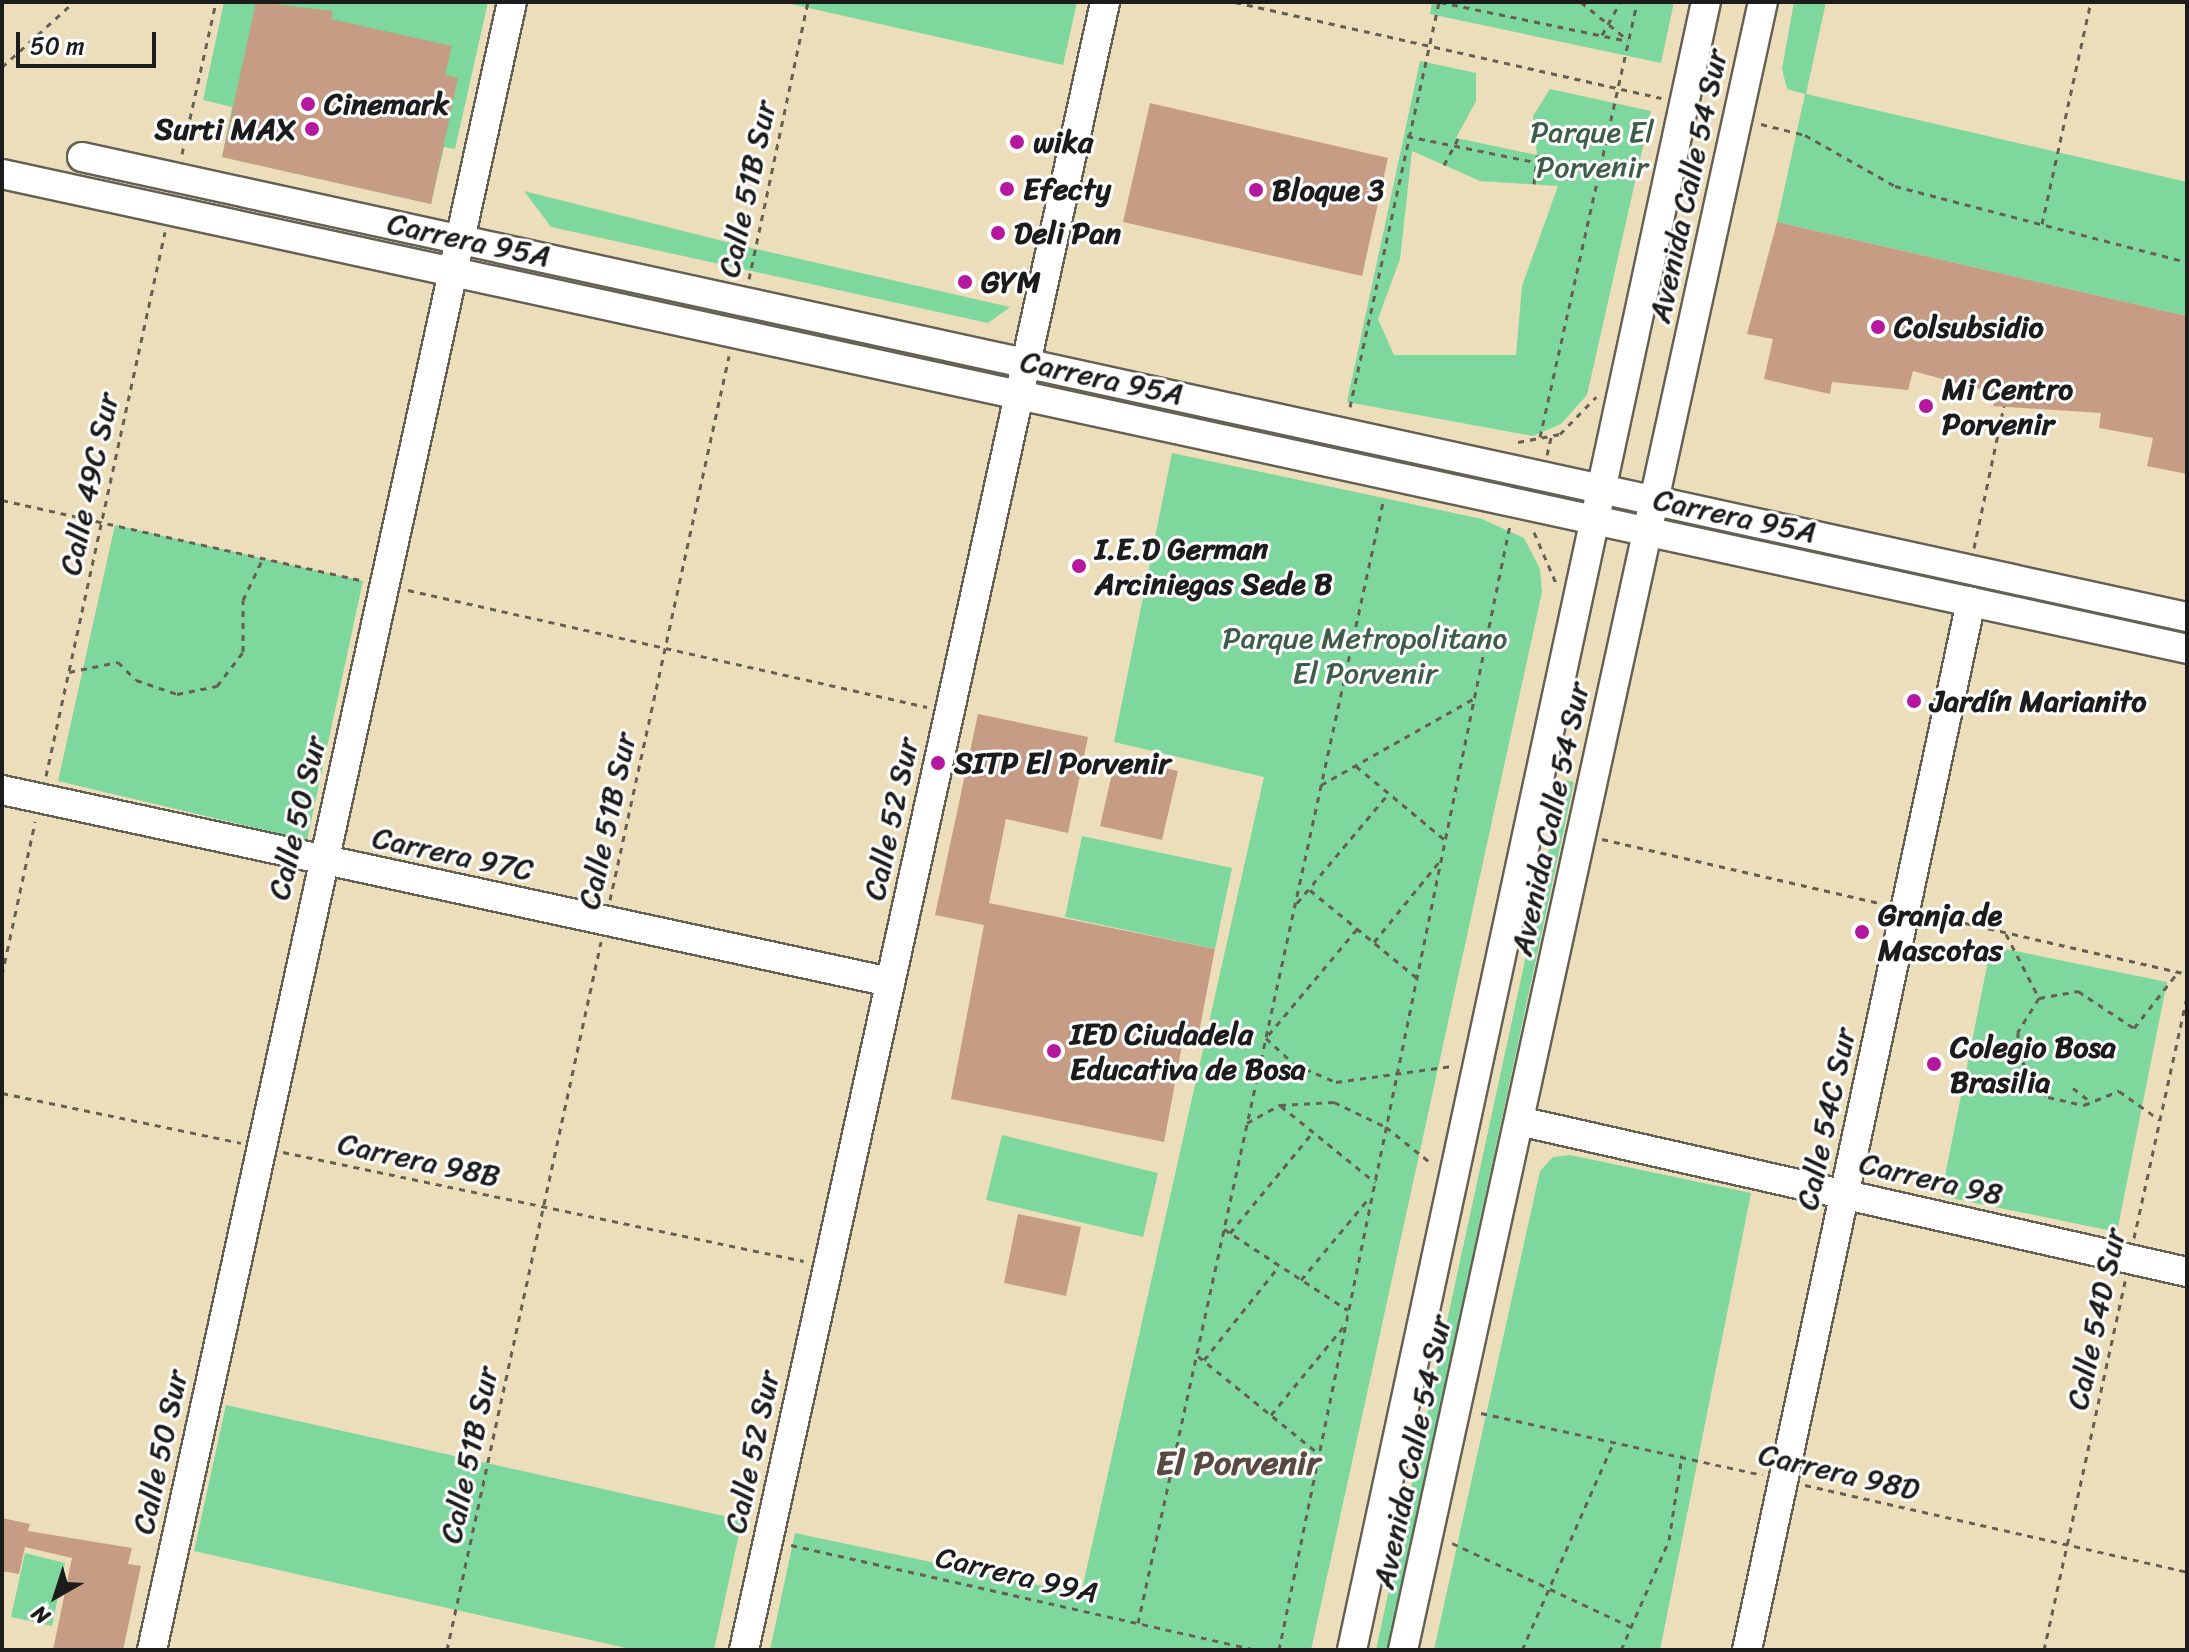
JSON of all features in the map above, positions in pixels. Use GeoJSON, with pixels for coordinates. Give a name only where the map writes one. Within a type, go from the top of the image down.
{"type":"FeatureCollection","features":[{"type":"Feature","properties":{"kind":"street","name":"Calle 50 Sur"},"geometry":{"type":"LineString","coordinates":[[152,1650],[512,2]]}},
{"type":"Feature","properties":{"kind":"street","name":"Calle 52 Sur"},"geometry":{"type":"LineString","coordinates":[[744,1650],[1105,2]]}},
{"type":"Feature","properties":{"kind":"street","name":"Avenida Calle 54 Sur"},"geometry":{"type":"LineString","coordinates":[[1352,1650],[1706,2]]}},
{"type":"Feature","properties":{"kind":"street","name":"Avenida Calle 54 Sur"},"geometry":{"type":"LineString","coordinates":[[1403,1650],[1763,2]]}},
{"type":"Feature","properties":{"kind":"street","name":"Carrera 95A"},"geometry":{"type":"LineString","coordinates":[[82,157],[2187,617]]}},
{"type":"Feature","properties":{"kind":"street","name":"Carrera 95A"},"geometry":{"type":"LineString","coordinates":[[2,174],[2187,649]]}},
{"type":"Feature","properties":{"kind":"street","name":"Calle 54C Sur"},"geometry":{"type":"LineString","coordinates":[[1747,1650],[1971,602]]}},
{"type":"Feature","properties":{"kind":"street","name":"Carrera 97C"},"geometry":{"type":"LineString","coordinates":[[2,790],[890,982]]}},
{"type":"Feature","properties":{"kind":"street","name":"Carrera 98"},"geometry":{"type":"LineString","coordinates":[[1519,1121],[2187,1272]]}},
{"type":"Feature","properties":{"kind":"path"},"geometry":{"type":"LineString","coordinates":[[2,67],[74,2]]}},
{"type":"Feature","properties":{"kind":"path"},"geometry":{"type":"LineString","coordinates":[[177,178],[216,2]]}},
{"type":"Feature","properties":{"kind":"path","name":"Calle 51B Sur"},"geometry":{"type":"LineString","coordinates":[[742,300],[808,2]]}},
{"type":"Feature","properties":{"kind":"path"},"geometry":{"type":"LineString","coordinates":[[1350,407],[1407,136],[1439,2],[1628,41]]}},
{"type":"Feature","properties":{"kind":"path"},"geometry":{"type":"LineString","coordinates":[[1466,8],[1467,2]]}},
{"type":"Feature","properties":{"kind":"path"},"geometry":{"type":"LineString","coordinates":[[1581,2],[1628,41]]}},
{"type":"Feature","properties":{"kind":"path"},"geometry":{"type":"LineString","coordinates":[[1602,35],[1620,2]]}},
{"type":"Feature","properties":{"kind":"path"},"geometry":{"type":"LineString","coordinates":[[1540,437],[1637,2]]}},
{"type":"Feature","properties":{"kind":"path"},"geometry":{"type":"LineString","coordinates":[[2042,224],[2091,2]]}},
{"type":"Feature","properties":{"kind":"path"},"geometry":{"type":"LineString","coordinates":[[1661,114],[1667,85]]}},
{"type":"Feature","properties":{"kind":"path"},"geometry":{"type":"LineString","coordinates":[[1407,136],[1598,175]]}},
{"type":"Feature","properties":{"kind":"path"},"geometry":{"type":"LineString","coordinates":[[1444,165],[1458,139]]}},
{"type":"Feature","properties":{"kind":"path"},"geometry":{"type":"LineString","coordinates":[[1534,184],[1537,155]]}},
{"type":"Feature","properties":{"kind":"path","name":"Calle 49C Sur"},"geometry":{"type":"LineString","coordinates":[[2,975],[169,210]]}},
{"type":"Feature","properties":{"kind":"path","name":"Calle 51B Sur"},"geometry":{"type":"LineString","coordinates":[[447,1650],[734,333]]}},
{"type":"Feature","properties":{"kind":"path"},"geometry":{"type":"LineString","coordinates":[[1518,442],[1572,427],[1590,408],[1599,383]]}},
{"type":"Feature","properties":{"kind":"path"},"geometry":{"type":"LineString","coordinates":[[1973,552],[2004,406]]}},
{"type":"Feature","properties":{"kind":"path"},"geometry":{"type":"LineString","coordinates":[[1138,1623],[1385,486]]}},
{"type":"Feature","properties":{"kind":"path"},"geometry":{"type":"LineString","coordinates":[[2,500],[949,712]]}},
{"type":"Feature","properties":{"kind":"path"},"geometry":{"type":"LineString","coordinates":[[1279,1650],[1511,518]]}},
{"type":"Feature","properties":{"kind":"path"},"geometry":{"type":"LineString","coordinates":[[68,673],[118,662],[136,680],[177,694],[217,686],[243,652],[243,600],[263,558]]}},
{"type":"Feature","properties":{"kind":"path"},"geometry":{"type":"LineString","coordinates":[[1321,785],[1475,698]]}},
{"type":"Feature","properties":{"kind":"path"},"geometry":{"type":"LineString","coordinates":[[1355,765],[1445,840]]}},
{"type":"Feature","properties":{"kind":"path"},"geometry":{"type":"LineString","coordinates":[[1295,905],[1389,793]]}},
{"type":"Feature","properties":{"kind":"path"},"geometry":{"type":"LineString","coordinates":[[1374,942],[1441,859]]}},
{"type":"Feature","properties":{"kind":"path"},"geometry":{"type":"LineString","coordinates":[[1310,890],[1417,978]]}},
{"type":"Feature","properties":{"kind":"path"},"geometry":{"type":"LineString","coordinates":[[1266,1038],[1357,929]]}},
{"type":"Feature","properties":{"kind":"path"},"geometry":{"type":"LineString","coordinates":[[2005,932],[2039,998]]}},
{"type":"Feature","properties":{"kind":"path"},"geometry":{"type":"LineString","coordinates":[[2160,1120],[2119,1091],[2092,1103],[2048,1097],[2023,1069],[2018,1044],[2025,1014],[2039,998],[2078,991],[2134,1028],[2178,972]]}},
{"type":"Feature","properties":{"kind":"path","name":"Calle 54D Sur"},"geometry":{"type":"LineString","coordinates":[[2044,1650],[2187,996]]}},
{"type":"Feature","properties":{"kind":"path"},"geometry":{"type":"LineString","coordinates":[[1266,1038],[1314,1076],[1336,1082],[1396,1078],[1455,1065],[1480,1051]]}},
{"type":"Feature","properties":{"kind":"path"},"geometry":{"type":"LineString","coordinates":[[2018,1044],[2031,1055]]}},
{"type":"Feature","properties":{"kind":"path"},"geometry":{"type":"LineString","coordinates":[[2073,1088],[2092,1103]]}},
{"type":"Feature","properties":{"kind":"path","name":"Carrera 98B"},"geometry":{"type":"LineString","coordinates":[[2,1093],[828,1266]]}},
{"type":"Feature","properties":{"kind":"path"},"geometry":{"type":"LineString","coordinates":[[1247,1123],[1280,1105],[1334,1102],[1386,1127],[1452,1181]]}},
{"type":"Feature","properties":{"kind":"path"},"geometry":{"type":"LineString","coordinates":[[1280,1105],[1375,1182]]}},
{"type":"Feature","properties":{"kind":"path"},"geometry":{"type":"LineString","coordinates":[[1230,1233],[1313,1132]]}},
{"type":"Feature","properties":{"kind":"path"},"geometry":{"type":"LineString","coordinates":[[1301,1280],[1372,1194]]}},
{"type":"Feature","properties":{"kind":"path"},"geometry":{"type":"LineString","coordinates":[[1224,1229],[1349,1311]]}},
{"type":"Feature","properties":{"kind":"path"},"geometry":{"type":"LineString","coordinates":[[1204,1360],[1279,1266]]}},
{"type":"Feature","properties":{"kind":"path"},"geometry":{"type":"LineString","coordinates":[[1271,1415],[1346,1324]]}},
{"type":"Feature","properties":{"kind":"path"},"geometry":{"type":"LineString","coordinates":[[1197,1355],[1319,1454]]}},
{"type":"Feature","properties":{"kind":"path","name":"Carrera 98D"},"geometry":{"type":"LineString","coordinates":[[1481,1413],[1682,1455],[2187,1572]]}},
{"type":"Feature","properties":{"kind":"path"},"geometry":{"type":"LineString","coordinates":[[1522,1650],[1614,1440]]}},
{"type":"Feature","properties":{"kind":"path"},"geometry":{"type":"LineString","coordinates":[[1621,1650],[1669,1540],[1682,1455]]}},
{"type":"Feature","properties":{"kind":"path","name":"Carrera 99A"},"geometry":{"type":"LineString","coordinates":[[768,1539],[1256,1650]]}},
{"type":"Feature","properties":{"kind":"path"},"geometry":{"type":"LineString","coordinates":[[1452,1543],[1550,1586],[1631,1627]]}},
{"type":"Feature","properties":{"kind":"green space"},"geometry":{"type":"Polygon","coordinates":[[[224,2],[488,2],[455,149],[444,147],[431,204],[222,157],[232,107],[203,100],[224,2]]]}},
{"type":"Feature","properties":{"kind":"green space"},"geometry":{"type":"Polygon","coordinates":[[[782,2],[1077,2],[1063,65],[782,2]]]}},
{"type":"Feature","properties":{"kind":"green space"},"geometry":{"type":"Polygon","coordinates":[[[1432,2],[1674,2],[1661,63],[1430,14],[1432,2]]]}},
{"type":"Feature","properties":{"kind":"green space"},"geometry":{"type":"Polygon","coordinates":[[[1794,2],[1826,2],[1806,94],[2187,182],[2187,316],[1777,222],[1805,94],[1787,89],[1782,69],[1794,2]]]}},
{"type":"Feature","properties":{"kind":"green space","name":"Parque El Porvenir"},"geometry":{"type":"Polygon","coordinates":[[[1420,61],[1476,73],[1476,101],[1456,138],[1537,155],[1533,116],[1550,89],[1651,111],[1587,395],[1561,424],[1533,436],[1347,402],[1420,61]],[[1412,151],[1400,259],[1378,319],[1394,355],[1516,355],[1522,286],[1558,186],[1480,181],[1412,151]]]}},
{"type":"Feature","properties":{"kind":"green space"},"geometry":{"type":"Polygon","coordinates":[[[524,191],[743,246],[1010,307],[988,323],[551,227],[524,191]]]}},
{"type":"Feature","properties":{"kind":"green space","name":"Parque Metropolitano El Porvenir"},"geometry":{"type":"Polygon","coordinates":[[[1172,453],[1482,519],[1524,538],[1540,569],[1542,592],[1311,1650],[770,1650],[795,1533],[1081,1594],[1264,777],[1114,742],[1172,453]]]}},
{"type":"Feature","properties":{"kind":"green space"},"geometry":{"type":"Polygon","coordinates":[[[115,525],[363,581],[307,840],[58,781],[115,525]]]}},
{"type":"Feature","properties":{"kind":"green space"},"geometry":{"type":"Polygon","coordinates":[[[1564,780],[1574,782],[1388,1650],[1376,1650],[1564,780]]]}},
{"type":"Feature","properties":{"kind":"green space"},"geometry":{"type":"Polygon","coordinates":[[[1082,836],[1232,868],[1215,949],[1065,917],[1082,836]]]}},
{"type":"Feature","properties":{"kind":"green space"},"geometry":{"type":"Polygon","coordinates":[[[1991,946],[2167,982],[2117,1232],[1941,1196],[1991,946]]]}},
{"type":"Feature","properties":{"kind":"green space"},"geometry":{"type":"Polygon","coordinates":[[[1002,1135],[1158,1173],[1143,1237],[986,1200],[1002,1135]]]}},
{"type":"Feature","properties":{"kind":"green space"},"geometry":{"type":"Polygon","coordinates":[[[1570,1155],[1751,1193],[1660,1650],[1434,1650],[1540,1171],[1553,1157],[1570,1155]]]}},
{"type":"Feature","properties":{"kind":"green space"},"geometry":{"type":"Polygon","coordinates":[[[226,1405],[742,1520],[714,1650],[635,1650],[194,1551],[226,1405]]]}},
{"type":"Feature","properties":{"kind":"green space"},"geometry":{"type":"Polygon","coordinates":[[[25,1553],[65,1563],[52,1626],[11,1617],[25,1553]]]}},
{"type":"Feature","properties":{"kind":"building"},"geometry":{"type":"Polygon","coordinates":[[[256,2],[333,11],[331,19],[452,46],[445,75],[458,78],[431,204],[222,157],[256,2]]]}},
{"type":"Feature","properties":{"kind":"building","name":"Bloque 3"},"geometry":{"type":"Polygon","coordinates":[[[1150,103],[1388,158],[1362,276],[1123,222],[1150,103]]]}},
{"type":"Feature","properties":{"kind":"building"},"geometry":{"type":"Polygon","coordinates":[[[1777,222],[2187,316],[2187,474],[2147,466],[2153,438],[2099,428],[2101,413],[1993,406],[1997,394],[1913,371],[1908,390],[1832,382],[1830,394],[1764,379],[1773,339],[1747,334],[1777,222]]]}},
{"type":"Feature","properties":{"kind":"building"},"geometry":{"type":"Polygon","coordinates":[[[978,714],[1088,737],[1068,833],[1006,819],[989,903],[1215,949],[1196,1048],[1182,1045],[1164,1142],[951,1099],[984,925],[935,915],[978,714]]]}},
{"type":"Feature","properties":{"kind":"building"},"geometry":{"type":"Polygon","coordinates":[[[1116,756],[1178,771],[1162,840],[1100,826],[1116,756]]]}},
{"type":"Feature","properties":{"kind":"building"},"geometry":{"type":"Polygon","coordinates":[[[1018,1214],[1081,1227],[1066,1296],[1004,1283],[1018,1214]]]}},
{"type":"Feature","properties":{"kind":"building"},"geometry":{"type":"Polygon","coordinates":[[[2,1518],[30,1524],[28,1531],[132,1548],[128,1564],[141,1566],[123,1650],[53,1650],[72,1558],[25,1547],[19,1574],[2,1571],[2,1518]]]}},
{"type":"Feature","properties":{"kind":"place","name":"Cinemark"},"geometry":{"type":"Point","coordinates":[308,104]}},
{"type":"Feature","properties":{"kind":"place","name":"Surti MAX"},"geometry":{"type":"Point","coordinates":[312,129]}},
{"type":"Feature","properties":{"kind":"place","name":"wika"},"geometry":{"type":"Point","coordinates":[1017,142]}},
{"type":"Feature","properties":{"kind":"place","name":"Efecty"},"geometry":{"type":"Point","coordinates":[1007,189]}},
{"type":"Feature","properties":{"kind":"place","name":"Bloque 3"},"geometry":{"type":"Point","coordinates":[1256,190]}},
{"type":"Feature","properties":{"kind":"place","name":"Deli Pan"},"geometry":{"type":"Point","coordinates":[998,233]}},
{"type":"Feature","properties":{"kind":"place","name":"GYM"},"geometry":{"type":"Point","coordinates":[965,282]}},
{"type":"Feature","properties":{"kind":"place","name":"Colsubsidio"},"geometry":{"type":"Point","coordinates":[1878,327]}},
{"type":"Feature","properties":{"kind":"place","name":"Mi Centro Porvenir"},"geometry":{"type":"Point","coordinates":[1926,406]}},
{"type":"Feature","properties":{"kind":"place","name":"I.E.D German Arciniegas Sede B"},"geometry":{"type":"Point","coordinates":[1079,566]}},
{"type":"Feature","properties":{"kind":"place","name":"Jardín Marianito"},"geometry":{"type":"Point","coordinates":[1914,701]}},
{"type":"Feature","properties":{"kind":"place","name":"SITP El Porvenir"},"geometry":{"type":"Point","coordinates":[938,763]}},
{"type":"Feature","properties":{"kind":"place","name":"Granja de Mascotas"},"geometry":{"type":"Point","coordinates":[1862,932]}},
{"type":"Feature","properties":{"kind":"place","name":"IED Ciudadela Educativa de Bosa"},"geometry":{"type":"Point","coordinates":[1054,1051]}},
{"type":"Feature","properties":{"kind":"place","name":"Colegio Bosa Brasilia"},"geometry":{"type":"Point","coordinates":[1934,1064]}},
{"type":"Feature","properties":{"kind":"district","name":"El Porvenir"},"geometry":{"type":"Point","coordinates":[1238,1464]}}]}
